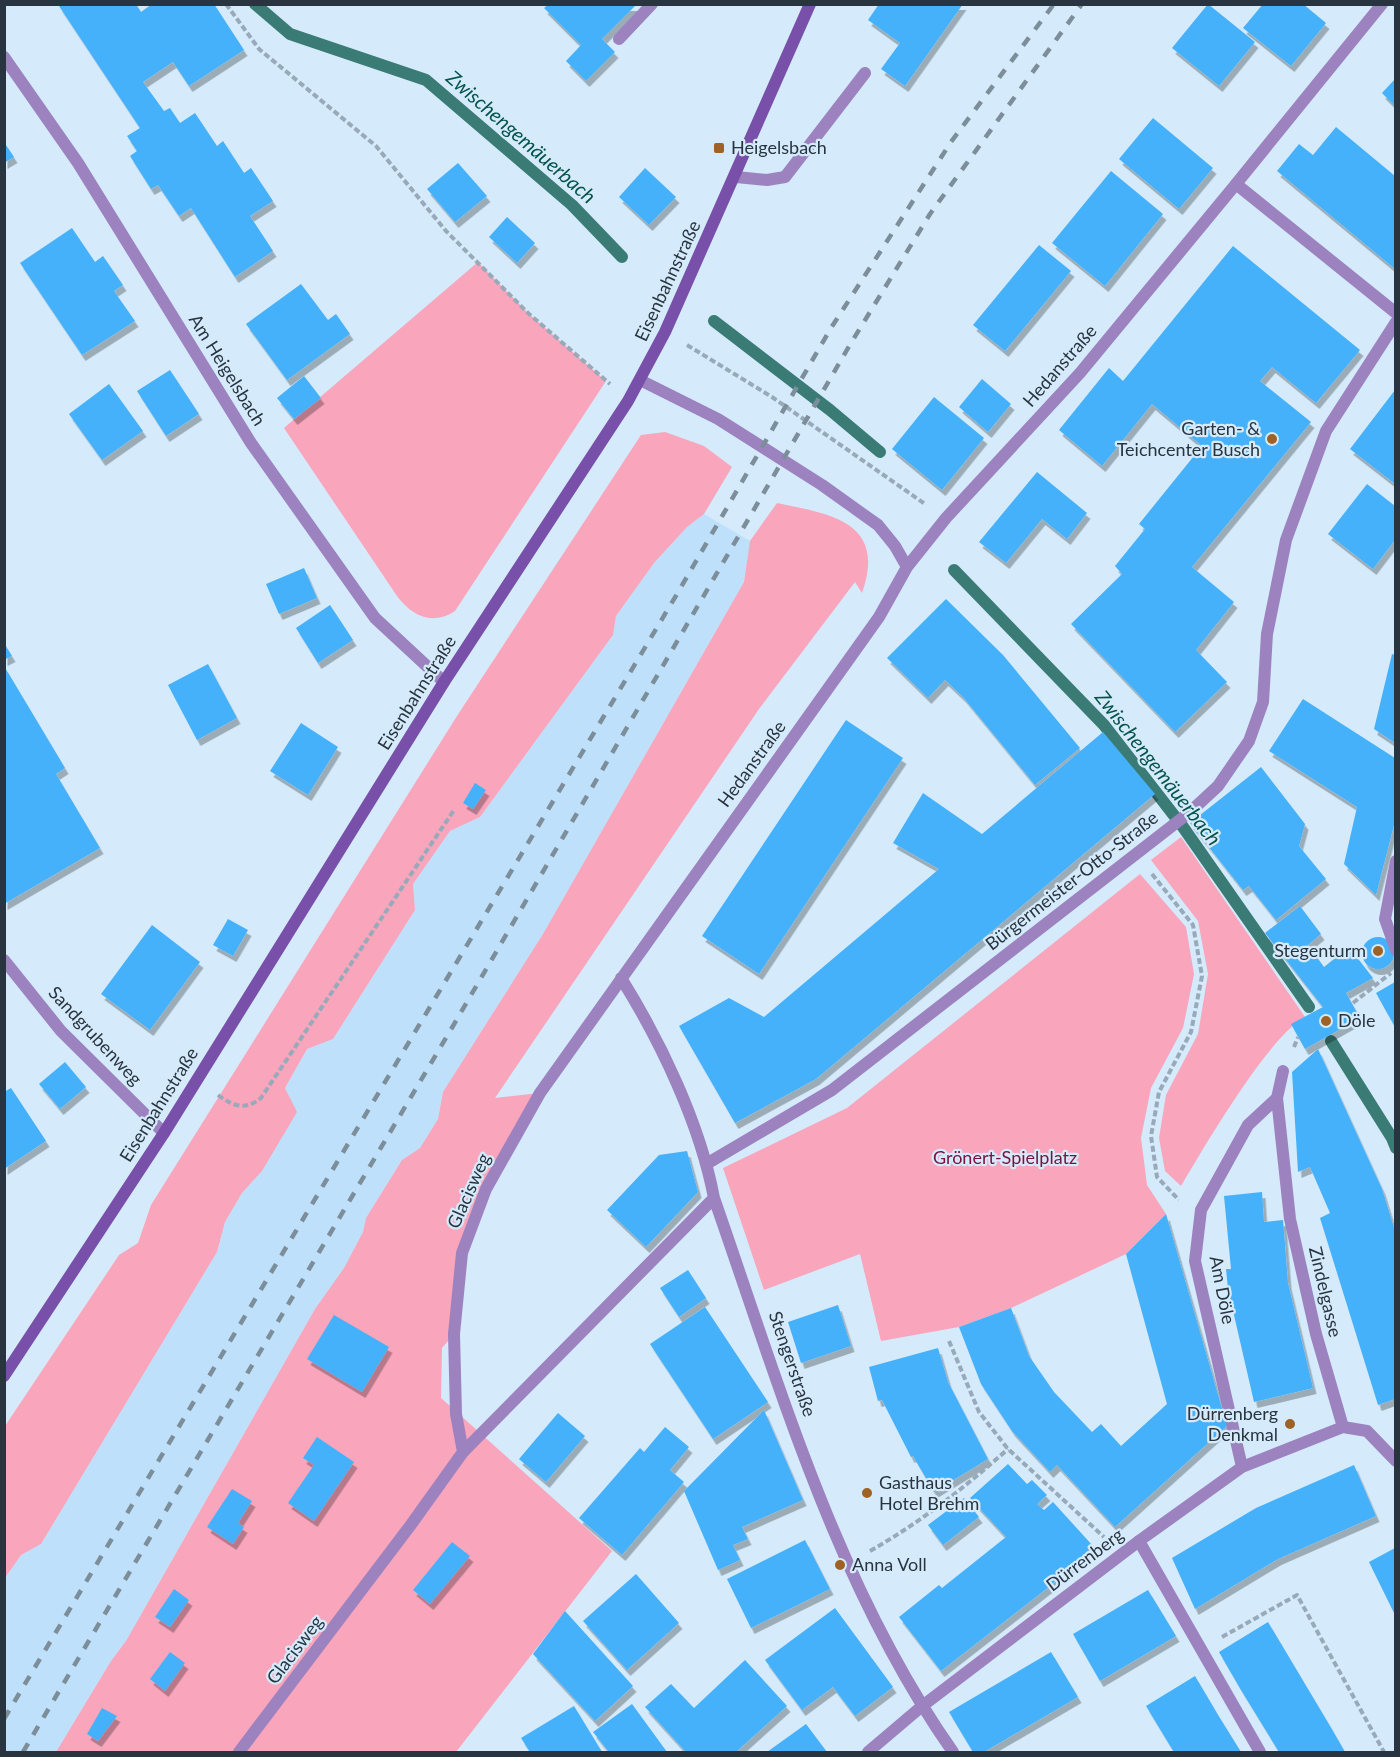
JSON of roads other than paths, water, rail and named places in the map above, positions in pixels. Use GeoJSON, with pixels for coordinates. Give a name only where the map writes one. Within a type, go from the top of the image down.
{"type":"FeatureCollection","features":[{"type":"Feature","properties":{"kind":"street"},"geometry":{"type":"LineString","coordinates":[[619,39],[652,4]]}},
{"type":"Feature","properties":{"kind":"street","name":"Eisenbahnstraße"},"geometry":{"type":"LineString","coordinates":[[4,1376],[164,1133],[444,682],[628,401],[665,332],[736,177],[810,4]]}},
{"type":"Feature","properties":{"kind":"street","name":"Hedanstraße"},"geometry":{"type":"LineString","coordinates":[[621,978],[879,617],[907,567],[946,519],[1080,373],[1382,4]]}},
{"type":"Feature","properties":{"kind":"street","name":"Am Heigelsbach"},"geometry":{"type":"LineString","coordinates":[[4,57],[78,163],[251,443],[375,618],[444,682]]}},
{"type":"Feature","properties":{"kind":"street"},"geometry":{"type":"LineString","coordinates":[[736,177],[766,180],[785,177],[865,73]]}},
{"type":"Feature","properties":{"kind":"street"},"geometry":{"type":"LineString","coordinates":[[1236,184],[1395,313]]}},
{"type":"Feature","properties":{"kind":"street","name":"Bürgermeister-Otto-Straße"},"geometry":{"type":"LineString","coordinates":[[708,1163],[832,1090],[1173,826],[1218,786],[1249,741],[1263,702],[1267,634],[1286,540],[1326,431],[1395,322]]}},
{"type":"Feature","properties":{"kind":"street"},"geometry":{"type":"LineString","coordinates":[[640,380],[718,419],[831,491],[878,525],[895,546],[907,567]]}},
{"type":"Feature","properties":{"kind":"street"},"geometry":{"type":"LineString","coordinates":[[1395,861],[1385,919],[1395,950]]}},
{"type":"Feature","properties":{"kind":"street","name":"Sandgrubenweg"},"geometry":{"type":"LineString","coordinates":[[4,960],[61,1031],[164,1133]]}},
{"type":"Feature","properties":{"kind":"street","name":"Stengerstraße"},"geometry":{"type":"LineString","coordinates":[[621,978],[653,1030],[708,1163],[714,1198],[804,1454],[860,1593],[921,1707],[953,1752]]}},
{"type":"Feature","properties":{"kind":"street","name":"Glacisweg"},"geometry":{"type":"LineString","coordinates":[[462,1452],[456,1414],[454,1334],[462,1253],[486,1189],[540,1093],[621,978]]}},
{"type":"Feature","properties":{"kind":"street"},"geometry":{"type":"LineString","coordinates":[[1277,1098],[1283,1071]]}},
{"type":"Feature","properties":{"kind":"street","name":"Am Döle"},"geometry":{"type":"LineString","coordinates":[[1242,1467],[1195,1261],[1201,1210],[1248,1125],[1277,1098]]}},
{"type":"Feature","properties":{"kind":"street","name":"Zindelgasse"},"geometry":{"type":"LineString","coordinates":[[1277,1098],[1290,1219],[1316,1334],[1343,1426]]}},
{"type":"Feature","properties":{"kind":"street","name":"Glacisweg"},"geometry":{"type":"LineString","coordinates":[[239,1752],[410,1526],[462,1452],[714,1198]]}},
{"type":"Feature","properties":{"kind":"street"},"geometry":{"type":"LineString","coordinates":[[1343,1426],[1367,1431],[1395,1461]]}},
{"type":"Feature","properties":{"kind":"street","name":"Dürrenberg"},"geometry":{"type":"LineString","coordinates":[[868,1752],[921,1707],[1139,1541],[1242,1467],[1343,1426]]}},
{"type":"Feature","properties":{"kind":"street"},"geometry":{"type":"LineString","coordinates":[[1139,1541],[1260,1752]]}},
{"type":"Feature","properties":{"kind":"waterway","name":"Zwischengemäuerbach"},"geometry":{"type":"LineString","coordinates":[[255,4],[290,34],[426,80],[572,205],[622,257]]}},
{"type":"Feature","properties":{"kind":"waterway","name":"Zwischengemäuerbach"},"geometry":{"type":"LineString","coordinates":[[714,321],[830,410],[880,452]]}},
{"type":"Feature","properties":{"kind":"waterway","name":"Zwischengemäuerbach"},"geometry":{"type":"LineString","coordinates":[[954,570],[1104,725],[1183,827],[1309,1007]]}},
{"type":"Feature","properties":{"kind":"waterway","name":"Zwischengemäuerbach"},"geometry":{"type":"LineString","coordinates":[[1331,1041],[1396,1148]]}},
{"type":"Feature","properties":{"kind":"railway"},"geometry":{"type":"LineString","coordinates":[[4,1719],[677,594],[831,328],[951,142],[1054,4]]}},
{"type":"Feature","properties":{"kind":"railway"},"geometry":{"type":"LineString","coordinates":[[23,1752],[453,1026],[851,343],[930,214],[1082,4]]}},
{"type":"Feature","properties":{"kind":"place","name":"Heigelsbach"},"geometry":{"type":"Point","coordinates":[719,148]}},
{"type":"Feature","properties":{"kind":"place","name":"Garten- & Teichcenter Busch"},"geometry":{"type":"Point","coordinates":[1272,439]}},
{"type":"Feature","properties":{"kind":"place","name":"Stegenturm"},"geometry":{"type":"Point","coordinates":[1378,951]}},
{"type":"Feature","properties":{"kind":"place","name":"Döle"},"geometry":{"type":"Point","coordinates":[1326,1021]}},
{"type":"Feature","properties":{"kind":"place","name":"Dürrenberg Denkmal"},"geometry":{"type":"Point","coordinates":[1290,1424]}},
{"type":"Feature","properties":{"kind":"place","name":"Gasthaus Hotel Brehm"},"geometry":{"type":"Point","coordinates":[867,1493]}},
{"type":"Feature","properties":{"kind":"place","name":"Anna Voll"},"geometry":{"type":"Point","coordinates":[840,1565]}},
{"type":"Feature","properties":{"kind":"park label","name":"Grönert-Spielplatz"},"geometry":{"type":"Point","coordinates":[1005,1158]}}]}
